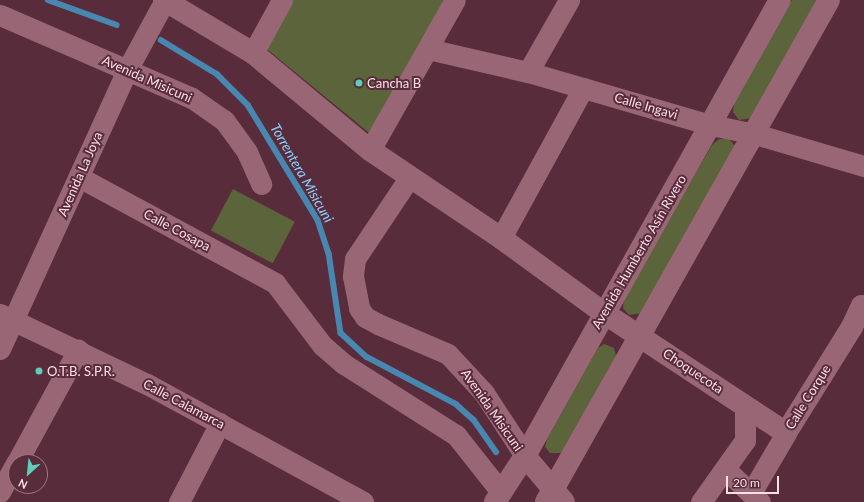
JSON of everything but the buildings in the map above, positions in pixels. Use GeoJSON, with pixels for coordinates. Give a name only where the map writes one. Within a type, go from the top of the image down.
{"type":"FeatureCollection","features":[{"type":"Feature","properties":{"kind":"street","name":"Choquecota"},"geometry":{"type":"LineString","coordinates":[[164,0],[253,53],[370,150],[409,178],[501,238],[604,312],[786,433]]}},
{"type":"Feature","properties":{"kind":"street","name":"Avenida La Joya"},"geometry":{"type":"LineString","coordinates":[[0,349],[6,317],[79,177],[127,70],[164,0]]}},
{"type":"Feature","properties":{"kind":"street"},"geometry":{"type":"LineString","coordinates":[[253,53],[282,0]]}},
{"type":"Feature","properties":{"kind":"street"},"geometry":{"type":"LineString","coordinates":[[370,150],[455,0]]}},
{"type":"Feature","properties":{"kind":"street"},"geometry":{"type":"LineString","coordinates":[[528,72],[569,0]]}},
{"type":"Feature","properties":{"kind":"street","name":"Avenida Humberto Asín Rivero"},"geometry":{"type":"LineString","coordinates":[[498,497],[525,456],[604,312],[711,125],[780,0]]}},
{"type":"Feature","properties":{"kind":"street"},"geometry":{"type":"LineString","coordinates":[[525,456],[555,498],[641,336],[829,0]]}},
{"type":"Feature","properties":{"kind":"street","name":"Avenida Misicuni"},"geometry":{"type":"LineString","coordinates":[[0,15],[192,98],[224,120],[247,152],[261,184]]}},
{"type":"Feature","properties":{"kind":"street","name":"Calle Ingavi"},"geometry":{"type":"LineString","coordinates":[[428,48],[528,72],[711,125],[755,134],[864,166]]}},
{"type":"Feature","properties":{"kind":"street"},"geometry":{"type":"LineString","coordinates":[[501,238],[583,88]]}},
{"type":"Feature","properties":{"kind":"street","name":"Calle Cosapa"},"geometry":{"type":"LineString","coordinates":[[79,177],[275,283],[322,345],[344,364],[456,435],[498,497]]}},
{"type":"Feature","properties":{"kind":"street","name":"Avenida Misicuni"},"geometry":{"type":"LineString","coordinates":[[409,178],[355,259],[353,276],[358,308],[365,317],[448,354],[484,393],[525,456]]}},
{"type":"Feature","properties":{"kind":"street","name":"Calle Corque"},"geometry":{"type":"LineString","coordinates":[[756,498],[786,433],[858,333],[863,304]]}},
{"type":"Feature","properties":{"kind":"street","name":"Calle Calamarca"},"geometry":{"type":"LineString","coordinates":[[6,317],[78,350],[220,423],[363,502]]}},
{"type":"Feature","properties":{"kind":"street"},"geometry":{"type":"LineString","coordinates":[[20,454],[78,350]]}},
{"type":"Feature","properties":{"kind":"street"},"geometry":{"type":"LineString","coordinates":[[701,502],[745,440],[745,406]]}},
{"type":"Feature","properties":{"kind":"street"},"geometry":{"type":"LineString","coordinates":[[179,502],[220,423]]}},
{"type":"Feature","properties":{"kind":"street"},"geometry":{"type":"LineString","coordinates":[[725,468],[756,498]]}},
{"type":"Feature","properties":{"kind":"street"},"geometry":{"type":"LineString","coordinates":[[0,492],[8,477]]}},
{"type":"Feature","properties":{"kind":"green space","name":"Cancha B"},"geometry":{"type":"Polygon","coordinates":[[[289,0],[449,0],[373,136],[263,46],[289,0]]]}},
{"type":"Feature","properties":{"kind":"green space"},"geometry":{"type":"Polygon","coordinates":[[[792,0],[820,0],[753,118],[739,120],[733,112],[734,103],[792,0]]]}},
{"type":"Feature","properties":{"kind":"green space"},"geometry":{"type":"Polygon","coordinates":[[[719,139],[729,139],[735,146],[643,313],[629,315],[623,308],[624,298],[712,145],[719,139]]]}},
{"type":"Feature","properties":{"kind":"green space"},"geometry":{"type":"Polygon","coordinates":[[[233,189],[295,222],[273,263],[211,230],[233,189]]]}},
{"type":"Feature","properties":{"kind":"green space"},"geometry":{"type":"Polygon","coordinates":[[[604,344],[614,348],[616,356],[562,453],[550,453],[545,447],[547,439],[598,348],[604,344]]]}},
{"type":"Feature","properties":{"kind":"waterway","name":"Torrentera Misicuni"},"geometry":{"type":"LineString","coordinates":[[48,0],[117,25]]}},
{"type":"Feature","properties":{"kind":"waterway","name":"Torrentera Misicuni"},"geometry":{"type":"LineString","coordinates":[[161,40],[217,74],[248,105],[318,220],[329,253],[341,333],[367,357],[456,404],[474,420],[496,452]]}},
{"type":"Feature","properties":{"kind":"place","name":"Cancha B"},"geometry":{"type":"Point","coordinates":[359,83]}},
{"type":"Feature","properties":{"kind":"place","name":"O.T.B. S.P.R."},"geometry":{"type":"Point","coordinates":[39,371]}}]}
